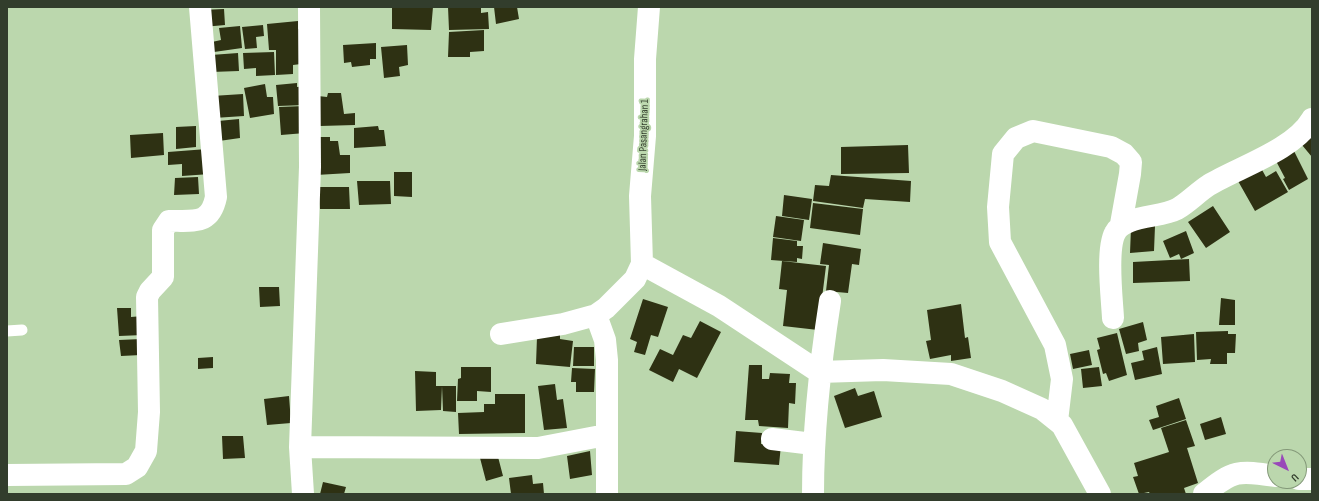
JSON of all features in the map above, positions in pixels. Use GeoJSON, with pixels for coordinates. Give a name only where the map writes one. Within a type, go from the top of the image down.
{"type":"FeatureCollection","features":[{"type":"Feature","properties":{"kind":"street"},"geometry":{"type":"LineString","coordinates":[[7,475],[126,474],[137,467],[146,451],[149,412],[147,297],[150,291],[163,277],[162,230],[169,221],[196,220],[207,216],[213,209],[216,197],[200,7]]}},
{"type":"Feature","properties":{"kind":"street"},"geometry":{"type":"LineString","coordinates":[[303,494],[300,447],[310,167],[309,7]]}},
{"type":"Feature","properties":{"kind":"street","name":"Jalan Pasangrahan 1"},"geometry":{"type":"LineString","coordinates":[[642,264],[640,196],[645,136],[645,59],[649,7]]}},
{"type":"Feature","properties":{"kind":"street"},"geometry":{"type":"LineString","coordinates":[[1121,224],[1177,208],[1209,185],[1276,151],[1307,128],[1312,119]]}},
{"type":"Feature","properties":{"kind":"street"},"geometry":{"type":"LineString","coordinates":[[1050,415],[1062,379],[1055,345],[1000,242],[998,207],[1003,154],[1016,138],[1033,131],[1111,147],[1124,154],[1130,162],[1130,174],[1121,224],[1114,234],[1111,252],[1113,318]]}},
{"type":"Feature","properties":{"kind":"street"},"geometry":{"type":"LineString","coordinates":[[501,334],[557,325],[596,315],[606,308],[636,279],[642,264],[719,306],[819,372],[883,370],[951,374],[1002,391],[1050,415],[1062,426],[1100,494]]}},
{"type":"Feature","properties":{"kind":"street"},"geometry":{"type":"LineString","coordinates":[[813,494],[813,444],[819,372],[830,301]]}},
{"type":"Feature","properties":{"kind":"street"},"geometry":{"type":"LineString","coordinates":[[596,315],[605,340],[607,360],[607,494]]}},
{"type":"Feature","properties":{"kind":"street"},"geometry":{"type":"LineString","coordinates":[[300,447],[538,448],[606,436]]}},
{"type":"Feature","properties":{"kind":"street"},"geometry":{"type":"LineString","coordinates":[[772,440],[813,444]]}},
{"type":"Feature","properties":{"kind":"street"},"geometry":{"type":"LineString","coordinates":[[1204,494],[1223,478],[1245,471],[1267,475]]}},
{"type":"Feature","properties":{"kind":"lane"},"geometry":{"type":"LineString","coordinates":[[7,331],[22,330]]}},
{"type":"Feature","properties":{"kind":"building"},"geometry":{"type":"Polygon","coordinates":[[[392,7],[433,7],[431,30],[392,29],[392,7]]]}},
{"type":"Feature","properties":{"kind":"building"},"geometry":{"type":"Polygon","coordinates":[[[448,7],[481,7],[481,13],[488,12],[489,29],[449,30],[448,7]]]}},
{"type":"Feature","properties":{"kind":"building"},"geometry":{"type":"Polygon","coordinates":[[[494,7],[517,7],[519,19],[496,24],[494,7]]]}},
{"type":"Feature","properties":{"kind":"building"},"geometry":{"type":"Polygon","coordinates":[[[224,9],[225,25],[203,27],[202,10],[224,9]]]}},
{"type":"Feature","properties":{"kind":"building"},"geometry":{"type":"Polygon","coordinates":[[[298,21],[298,29],[305,28],[301,64],[293,65],[293,74],[276,75],[276,50],[269,50],[267,24],[298,21]]]}},
{"type":"Feature","properties":{"kind":"building"},"geometry":{"type":"Polygon","coordinates":[[[263,25],[264,36],[256,37],[257,48],[245,49],[242,27],[263,25]]]}},
{"type":"Feature","properties":{"kind":"building"},"geometry":{"type":"Polygon","coordinates":[[[240,26],[242,48],[214,52],[212,42],[221,40],[219,28],[240,26]]]}},
{"type":"Feature","properties":{"kind":"building"},"geometry":{"type":"Polygon","coordinates":[[[484,30],[484,51],[470,52],[470,57],[448,57],[449,32],[484,30]]]}},
{"type":"Feature","properties":{"kind":"building"},"geometry":{"type":"Polygon","coordinates":[[[376,43],[376,59],[370,59],[370,65],[352,67],[351,62],[344,63],[343,45],[376,43]]]}},
{"type":"Feature","properties":{"kind":"building"},"geometry":{"type":"Polygon","coordinates":[[[407,45],[408,65],[399,67],[400,76],[384,78],[381,47],[407,45]]]}},
{"type":"Feature","properties":{"kind":"building"},"geometry":{"type":"Polygon","coordinates":[[[274,52],[275,75],[256,76],[256,68],[244,69],[243,53],[274,52]]]}},
{"type":"Feature","properties":{"kind":"building"},"geometry":{"type":"Polygon","coordinates":[[[238,53],[239,71],[211,72],[211,55],[238,53]]]}},
{"type":"Feature","properties":{"kind":"building"},"geometry":{"type":"Polygon","coordinates":[[[297,83],[297,87],[306,86],[306,105],[278,106],[276,85],[297,83]]]}},
{"type":"Feature","properties":{"kind":"building"},"geometry":{"type":"Polygon","coordinates":[[[265,84],[267,97],[273,97],[274,114],[250,118],[244,88],[265,84]]]}},
{"type":"Feature","properties":{"kind":"building"},"geometry":{"type":"Polygon","coordinates":[[[328,93],[341,93],[344,114],[355,113],[355,125],[320,126],[318,96],[327,97],[328,93]]]}},
{"type":"Feature","properties":{"kind":"building"},"geometry":{"type":"Polygon","coordinates":[[[243,94],[244,116],[214,118],[212,96],[243,94]]]}},
{"type":"Feature","properties":{"kind":"building"},"geometry":{"type":"Polygon","coordinates":[[[304,106],[305,133],[281,135],[279,107],[304,106]]]}},
{"type":"Feature","properties":{"kind":"building"},"geometry":{"type":"Polygon","coordinates":[[[239,119],[240,138],[219,141],[218,121],[239,119]]]}},
{"type":"Feature","properties":{"kind":"building"},"geometry":{"type":"Polygon","coordinates":[[[196,126],[196,147],[176,149],[176,127],[196,126]]]}},
{"type":"Feature","properties":{"kind":"building"},"geometry":{"type":"Polygon","coordinates":[[[378,126],[379,130],[384,130],[386,146],[354,148],[354,128],[378,126]]]}},
{"type":"Feature","properties":{"kind":"building"},"geometry":{"type":"Polygon","coordinates":[[[163,133],[164,155],[131,158],[130,135],[163,133]]]}},
{"type":"Feature","properties":{"kind":"building"},"geometry":{"type":"Polygon","coordinates":[[[1312,135],[1312,157],[1302,145],[1312,135]]]}},
{"type":"Feature","properties":{"kind":"building"},"geometry":{"type":"Polygon","coordinates":[[[315,137],[330,137],[330,141],[338,141],[340,155],[350,155],[350,173],[316,175],[315,137]]]}},
{"type":"Feature","properties":{"kind":"building"},"geometry":{"type":"Polygon","coordinates":[[[908,145],[909,173],[841,174],[841,147],[908,145]]]}},
{"type":"Feature","properties":{"kind":"building"},"geometry":{"type":"Polygon","coordinates":[[[207,149],[210,174],[182,176],[182,164],[168,165],[168,152],[207,149]]]}},
{"type":"Feature","properties":{"kind":"building"},"geometry":{"type":"Polygon","coordinates":[[[1294,151],[1308,179],[1289,190],[1283,179],[1285,178],[1276,161],[1294,151]]]}},
{"type":"Feature","properties":{"kind":"building"},"geometry":{"type":"Polygon","coordinates":[[[1261,168],[1266,177],[1276,171],[1288,192],[1255,211],[1238,181],[1261,168]]]}},
{"type":"Feature","properties":{"kind":"building"},"geometry":{"type":"Polygon","coordinates":[[[394,172],[412,172],[412,197],[394,196],[394,172]]]}},
{"type":"Feature","properties":{"kind":"building"},"geometry":{"type":"Polygon","coordinates":[[[831,175],[911,181],[910,202],[865,199],[863,208],[813,201],[815,185],[829,186],[831,175]]]}},
{"type":"Feature","properties":{"kind":"building"},"geometry":{"type":"Polygon","coordinates":[[[198,177],[199,194],[174,195],[175,178],[198,177]]]}},
{"type":"Feature","properties":{"kind":"building"},"geometry":{"type":"Polygon","coordinates":[[[357,181],[390,181],[391,204],[359,205],[357,181]]]}},
{"type":"Feature","properties":{"kind":"building"},"geometry":{"type":"Polygon","coordinates":[[[318,187],[349,187],[350,209],[320,209],[318,187]]]}},
{"type":"Feature","properties":{"kind":"building"},"geometry":{"type":"Polygon","coordinates":[[[784,195],[812,199],[809,220],[782,216],[784,195]]]}},
{"type":"Feature","properties":{"kind":"building"},"geometry":{"type":"Polygon","coordinates":[[[813,203],[863,209],[860,235],[810,228],[813,203]]]}},
{"type":"Feature","properties":{"kind":"building"},"geometry":{"type":"Polygon","coordinates":[[[1213,206],[1230,232],[1206,248],[1188,222],[1213,206]]]}},
{"type":"Feature","properties":{"kind":"building"},"geometry":{"type":"Polygon","coordinates":[[[776,216],[804,220],[801,241],[773,237],[776,216]]]}},
{"type":"Feature","properties":{"kind":"building"},"geometry":{"type":"Polygon","coordinates":[[[1155,226],[1154,251],[1130,253],[1131,228],[1155,226]]]}},
{"type":"Feature","properties":{"kind":"building"},"geometry":{"type":"Polygon","coordinates":[[[1186,231],[1194,253],[1181,259],[1179,254],[1170,258],[1163,241],[1186,231]]]}},
{"type":"Feature","properties":{"kind":"building"},"geometry":{"type":"Polygon","coordinates":[[[773,238],[797,241],[797,246],[803,246],[802,259],[797,258],[797,262],[771,260],[773,238]]]}},
{"type":"Feature","properties":{"kind":"building"},"geometry":{"type":"Polygon","coordinates":[[[823,243],[861,249],[859,265],[852,264],[848,293],[826,291],[829,265],[820,264],[823,243]]]}},
{"type":"Feature","properties":{"kind":"building"},"geometry":{"type":"Polygon","coordinates":[[[1189,259],[1190,281],[1133,283],[1133,262],[1189,259]]]}},
{"type":"Feature","properties":{"kind":"building"},"geometry":{"type":"Polygon","coordinates":[[[782,261],[826,266],[818,330],[783,326],[787,290],[779,289],[782,261]]]}},
{"type":"Feature","properties":{"kind":"building"},"geometry":{"type":"Polygon","coordinates":[[[259,287],[279,287],[280,306],[260,307],[259,287]]]}},
{"type":"Feature","properties":{"kind":"building"},"geometry":{"type":"Polygon","coordinates":[[[1221,298],[1235,300],[1235,325],[1219,325],[1221,298]]]}},
{"type":"Feature","properties":{"kind":"building"},"geometry":{"type":"Polygon","coordinates":[[[643,299],[668,307],[658,337],[651,335],[645,355],[634,352],[637,342],[630,339],[643,299]]]}},
{"type":"Feature","properties":{"kind":"building"},"geometry":{"type":"Polygon","coordinates":[[[961,304],[965,338],[968,337],[971,358],[951,361],[951,355],[930,359],[926,341],[931,340],[927,310],[961,304]]]}},
{"type":"Feature","properties":{"kind":"building"},"geometry":{"type":"Polygon","coordinates":[[[117,308],[131,308],[131,317],[143,316],[143,335],[119,336],[117,308]]]}},
{"type":"Feature","properties":{"kind":"building"},"geometry":{"type":"Polygon","coordinates":[[[700,321],[721,332],[697,378],[679,369],[673,382],[649,370],[660,349],[673,355],[683,335],[691,338],[700,321]]]}},
{"type":"Feature","properties":{"kind":"building"},"geometry":{"type":"Polygon","coordinates":[[[1143,322],[1147,340],[1138,343],[1139,351],[1126,354],[1119,329],[1143,322]]]}},
{"type":"Feature","properties":{"kind":"building"},"geometry":{"type":"Polygon","coordinates":[[[560,331],[560,339],[573,341],[570,367],[536,364],[537,337],[560,331]]]}},
{"type":"Feature","properties":{"kind":"building"},"geometry":{"type":"Polygon","coordinates":[[[1228,331],[1228,334],[1236,334],[1235,353],[1227,353],[1227,364],[1210,364],[1211,359],[1197,360],[1196,332],[1228,331]]]}},
{"type":"Feature","properties":{"kind":"building"},"geometry":{"type":"Polygon","coordinates":[[[1117,333],[1127,375],[1109,381],[1106,373],[1103,374],[1097,350],[1100,349],[1097,338],[1117,333]]]}},
{"type":"Feature","properties":{"kind":"building"},"geometry":{"type":"Polygon","coordinates":[[[1194,334],[1195,362],[1163,364],[1161,337],[1194,334]]]}},
{"type":"Feature","properties":{"kind":"building"},"geometry":{"type":"Polygon","coordinates":[[[141,339],[141,355],[121,356],[119,340],[141,339]]]}},
{"type":"Feature","properties":{"kind":"building"},"geometry":{"type":"Polygon","coordinates":[[[574,347],[594,347],[594,366],[573,366],[574,347]]]}},
{"type":"Feature","properties":{"kind":"building"},"geometry":{"type":"Polygon","coordinates":[[[1157,347],[1162,374],[1135,380],[1131,363],[1144,360],[1142,351],[1157,347]]]}},
{"type":"Feature","properties":{"kind":"building"},"geometry":{"type":"Polygon","coordinates":[[[1089,350],[1092,365],[1073,369],[1070,354],[1089,350]]]}},
{"type":"Feature","properties":{"kind":"building"},"geometry":{"type":"Polygon","coordinates":[[[213,357],[213,368],[198,369],[198,358],[213,357]]]}},
{"type":"Feature","properties":{"kind":"building"},"geometry":{"type":"Polygon","coordinates":[[[749,365],[762,365],[762,379],[769,379],[770,373],[790,374],[789,383],[796,383],[795,404],[789,403],[788,428],[759,426],[758,420],[745,420],[749,365]]]}},
{"type":"Feature","properties":{"kind":"building"},"geometry":{"type":"Polygon","coordinates":[[[461,367],[491,367],[491,392],[477,391],[477,401],[457,401],[458,379],[461,378],[461,367]]]}},
{"type":"Feature","properties":{"kind":"building"},"geometry":{"type":"Polygon","coordinates":[[[1099,367],[1102,386],[1083,388],[1081,369],[1099,367]]]}},
{"type":"Feature","properties":{"kind":"building"},"geometry":{"type":"Polygon","coordinates":[[[572,368],[595,369],[594,392],[576,392],[576,382],[571,382],[572,368]]]}},
{"type":"Feature","properties":{"kind":"building"},"geometry":{"type":"Polygon","coordinates":[[[415,371],[436,372],[436,386],[442,386],[441,410],[416,411],[415,371]]]}},
{"type":"Feature","properties":{"kind":"building"},"geometry":{"type":"Polygon","coordinates":[[[555,384],[557,400],[563,399],[567,428],[544,430],[538,386],[555,384]]]}},
{"type":"Feature","properties":{"kind":"building"},"geometry":{"type":"Polygon","coordinates":[[[442,386],[456,386],[456,412],[443,411],[442,386]]]}},
{"type":"Feature","properties":{"kind":"building"},"geometry":{"type":"Polygon","coordinates":[[[855,388],[858,396],[874,391],[882,417],[845,428],[834,396],[855,388]]]}},
{"type":"Feature","properties":{"kind":"building"},"geometry":{"type":"Polygon","coordinates":[[[495,394],[525,394],[525,433],[459,434],[458,413],[484,412],[484,404],[495,404],[495,394]]]}},
{"type":"Feature","properties":{"kind":"building"},"geometry":{"type":"Polygon","coordinates":[[[289,396],[291,423],[267,425],[264,399],[289,396]]]}},
{"type":"Feature","properties":{"kind":"building"},"geometry":{"type":"Polygon","coordinates":[[[1179,398],[1186,419],[1153,430],[1149,420],[1159,417],[1156,406],[1179,398]]]}},
{"type":"Feature","properties":{"kind":"building"},"geometry":{"type":"Polygon","coordinates":[[[1221,417],[1226,434],[1205,440],[1200,424],[1221,417]]]}},
{"type":"Feature","properties":{"kind":"building"},"geometry":{"type":"Polygon","coordinates":[[[1186,420],[1195,446],[1187,448],[1198,483],[1184,488],[1186,494],[1150,494],[1149,492],[1139,494],[1133,477],[1138,476],[1134,463],[1169,452],[1161,428],[1186,420]]]}},
{"type":"Feature","properties":{"kind":"building"},"geometry":{"type":"Polygon","coordinates":[[[736,431],[762,433],[761,444],[781,445],[779,465],[734,462],[736,431]]]}},
{"type":"Feature","properties":{"kind":"building"},"geometry":{"type":"Polygon","coordinates":[[[222,436],[243,436],[245,458],[223,459],[222,436]]]}},
{"type":"Feature","properties":{"kind":"building"},"geometry":{"type":"Polygon","coordinates":[[[590,451],[592,475],[570,479],[567,456],[590,451]]]}},
{"type":"Feature","properties":{"kind":"building"},"geometry":{"type":"Polygon","coordinates":[[[497,453],[503,476],[486,481],[480,458],[497,453]]]}},
{"type":"Feature","properties":{"kind":"building"},"geometry":{"type":"Polygon","coordinates":[[[532,475],[533,484],[543,483],[544,494],[511,494],[509,478],[532,475]]]}},
{"type":"Feature","properties":{"kind":"building"},"geometry":{"type":"Polygon","coordinates":[[[323,482],[346,487],[344,494],[320,494],[323,482]]]}}]}
